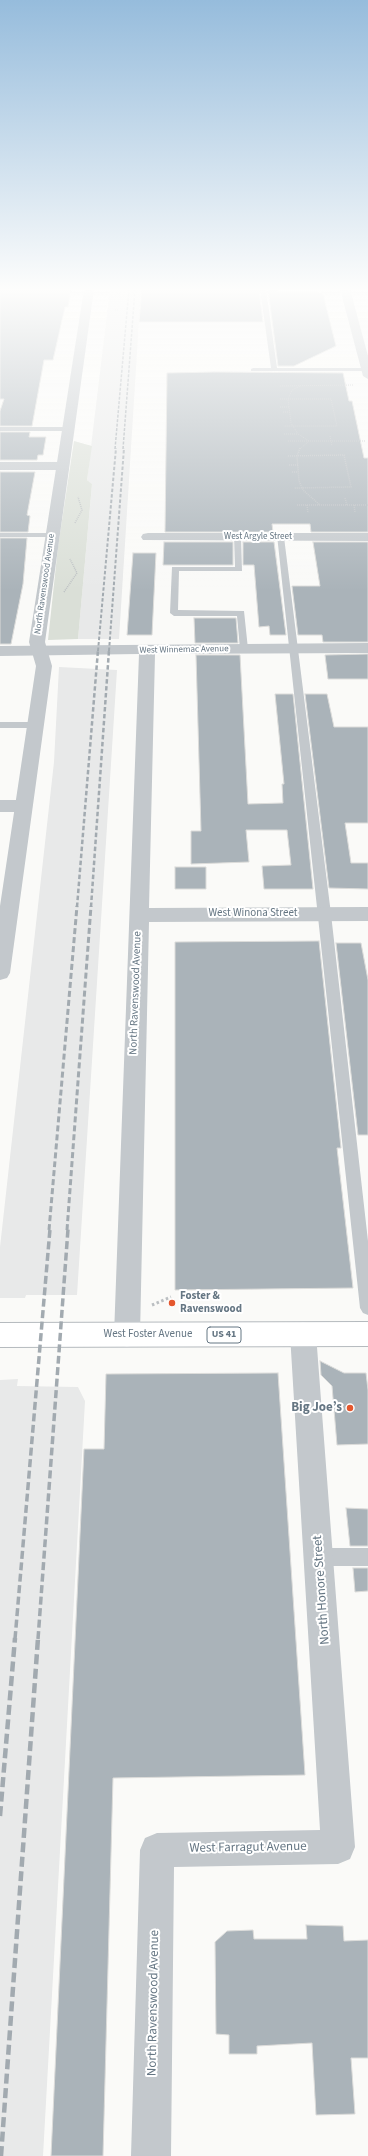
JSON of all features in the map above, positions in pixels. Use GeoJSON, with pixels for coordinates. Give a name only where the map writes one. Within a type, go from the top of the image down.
{"type":"FeatureCollection","features":[{"type":"Feature","properties":{"kind":"main road","name":"West Foster Avenue"},"geometry":{"type":"LineString","coordinates":[[0,1335],[368,1334]]}},
{"type":"Feature","properties":{"kind":"street","name":"North Ravenswood Avenue"},"geometry":{"type":"LineString","coordinates":[[0,973],[44,666],[37,642],[74,390]]}},
{"type":"Feature","properties":{"kind":"street"},"geometry":{"type":"LineString","coordinates":[[0,466],[62,466]]}},
{"type":"Feature","properties":{"kind":"street","name":"West Argyle Street"},"geometry":{"type":"LineString","coordinates":[[148,538],[368,537]]}},
{"type":"Feature","properties":{"kind":"street","name":"West Winnemac Avenue"},"geometry":{"type":"LineString","coordinates":[[0,651],[41,652],[368,648]]}},
{"type":"Feature","properties":{"kind":"street","name":"North Ravenswood Avenue"},"geometry":{"type":"LineString","coordinates":[[127,1335],[138,915],[147,650]]}},
{"type":"Feature","properties":{"kind":"street"},"geometry":{"type":"LineString","coordinates":[[0,806],[23,806]]}},
{"type":"Feature","properties":{"kind":"street","name":"West Winona Street"},"geometry":{"type":"LineString","coordinates":[[138,915],[368,914]]}},
{"type":"Feature","properties":{"kind":"street","name":"North Honore Street"},"geometry":{"type":"LineString","coordinates":[[303,1334],[320,1557],[338,1846]]}},
{"type":"Feature","properties":{"kind":"street","name":"West Farragut Avenue"},"geometry":{"type":"LineString","coordinates":[[157,1850],[338,1846]]}},
{"type":"Feature","properties":{"kind":"street","name":"North Ravenswood Avenue"},"geometry":{"type":"LineString","coordinates":[[151,2156],[157,1850]]}},
{"type":"Feature","properties":{"kind":"lane"},"geometry":{"type":"LineString","coordinates":[[0,429],[68,429]]}},
{"type":"Feature","properties":{"kind":"lane"},"geometry":{"type":"LineString","coordinates":[[0,534],[52,535]]}},
{"type":"Feature","properties":{"kind":"lane"},"geometry":{"type":"LineString","coordinates":[[237,537],[238,569],[175,569],[174,613],[241,613],[244,649]]}},
{"type":"Feature","properties":{"kind":"lane"},"geometry":{"type":"LineString","coordinates":[[280,537],[295,649],[368,1308]]}},
{"type":"Feature","properties":{"kind":"lane"},"geometry":{"type":"LineString","coordinates":[[0,725],[35,725]]}},
{"type":"Feature","properties":{"kind":"lane"},"geometry":{"type":"LineString","coordinates":[[320,1557],[368,1557]]}},
{"type":"Feature","properties":{"kind":"path"},"geometry":{"type":"LineString","coordinates":[[293,390],[288,399],[289,412],[293,426],[298,434],[309,441]]}},
{"type":"Feature","properties":{"kind":"path"},"geometry":{"type":"LineString","coordinates":[[280,399],[331,399],[337,426],[284,426]]}},
{"type":"Feature","properties":{"kind":"path"},"geometry":{"type":"LineString","coordinates":[[280,407],[289,407]]}},
{"type":"Feature","properties":{"kind":"path"},"geometry":{"type":"LineString","coordinates":[[283,412],[289,412]]}},
{"type":"Feature","properties":{"kind":"path"},"geometry":{"type":"LineString","coordinates":[[284,434],[298,434]]}},
{"type":"Feature","properties":{"kind":"path"},"geometry":{"type":"LineString","coordinates":[[330,436],[332,446]]}},
{"type":"Feature","properties":{"kind":"path"},"geometry":{"type":"LineString","coordinates":[[288,441],[366,441]]}},
{"type":"Feature","properties":{"kind":"path"},"geometry":{"type":"LineString","coordinates":[[309,441],[300,448],[297,456],[298,472],[302,487],[320,505]]}},
{"type":"Feature","properties":{"kind":"path"},"geometry":{"type":"LineString","coordinates":[[288,456],[344,455],[351,487],[294,488]]}},
{"type":"Feature","properties":{"kind":"path"},"geometry":{"type":"LineString","coordinates":[[289,465],[298,465]]}},
{"type":"Feature","properties":{"kind":"path"},"geometry":{"type":"LineString","coordinates":[[292,472],[298,472]]}},
{"type":"Feature","properties":{"kind":"path"},"geometry":{"type":"LineString","coordinates":[[345,498],[347,505]]}},
{"type":"Feature","properties":{"kind":"path"},"geometry":{"type":"LineString","coordinates":[[297,504],[368,505]]}},
{"type":"Feature","properties":{"kind":"path"},"geometry":{"type":"LineString","coordinates":[[306,505],[308,513]]}},
{"type":"Feature","properties":{"kind":"path"},"geometry":{"type":"LineString","coordinates":[[354,505],[355,512]]}},
{"type":"Feature","properties":{"kind":"path"},"geometry":{"type":"LineString","coordinates":[[152,1306],[172,1297]]}},
{"type":"Feature","properties":{"kind":"shaded area"},"geometry":{"type":"Polygon","coordinates":[[[98,390],[135,390],[119,639],[78,639],[92,484],[87,480],[98,390]]]}},
{"type":"Feature","properties":{"kind":"shaded area"},"geometry":{"type":"Polygon","coordinates":[[[74,441],[92,446],[87,480],[92,484],[78,639],[48,640],[58,547],[74,441]]]}},
{"type":"Feature","properties":{"kind":"shaded area"},"geometry":{"type":"Polygon","coordinates":[[[59,667],[117,670],[77,1295],[26,1295],[25,1298],[0,1298],[0,1247],[54,762],[59,667]]]}},
{"type":"Feature","properties":{"kind":"shaded area"},"geometry":{"type":"Polygon","coordinates":[[[18,1379],[17,1386],[78,1387],[85,1401],[43,2156],[0,2156],[0,1380],[18,1379]]]}},
{"type":"Feature","properties":{"kind":"building"},"geometry":{"type":"Polygon","coordinates":[[[0,390],[39,390],[32,426],[0,426],[0,411],[4,399],[0,399],[0,390]]]}},
{"type":"Feature","properties":{"kind":"building"},"geometry":{"type":"Polygon","coordinates":[[[167,390],[347,390],[349,401],[352,401],[364,458],[368,458],[368,532],[311,532],[310,524],[272,524],[273,532],[165,532],[167,390]]]}},
{"type":"Feature","properties":{"kind":"building"},"geometry":{"type":"Polygon","coordinates":[[[0,432],[30,432],[29,437],[46,437],[43,455],[38,455],[37,460],[0,460],[0,432]]]}},
{"type":"Feature","properties":{"kind":"building"},"geometry":{"type":"Polygon","coordinates":[[[0,472],[35,472],[27,515],[30,516],[28,532],[0,532],[0,472]]]}},
{"type":"Feature","properties":{"kind":"building"},"geometry":{"type":"Polygon","coordinates":[[[0,538],[27,538],[23,584],[11,644],[0,644],[0,538]]]}},
{"type":"Feature","properties":{"kind":"building"},"geometry":{"type":"Polygon","coordinates":[[[164,542],[233,542],[233,565],[163,565],[164,542]]]}},
{"type":"Feature","properties":{"kind":"building"},"geometry":{"type":"Polygon","coordinates":[[[243,542],[274,542],[286,635],[270,635],[269,626],[259,627],[254,565],[243,565],[243,542]]]}},
{"type":"Feature","properties":{"kind":"building"},"geometry":{"type":"Polygon","coordinates":[[[313,542],[368,542],[368,642],[323,642],[322,635],[298,635],[292,586],[320,586],[313,542]]]}},
{"type":"Feature","properties":{"kind":"building"},"geometry":{"type":"Polygon","coordinates":[[[133,553],[156,553],[152,635],[127,635],[133,553]]]}},
{"type":"Feature","properties":{"kind":"building"},"geometry":{"type":"Polygon","coordinates":[[[194,618],[236,618],[238,643],[195,643],[194,618]]]}},
{"type":"Feature","properties":{"kind":"building"},"geometry":{"type":"Polygon","coordinates":[[[368,654],[368,679],[328,679],[325,655],[368,654]]]}},
{"type":"Feature","properties":{"kind":"building"},"geometry":{"type":"Polygon","coordinates":[[[196,655],[240,655],[248,804],[283,803],[282,784],[284,784],[275,694],[293,694],[313,889],[264,889],[262,866],[291,865],[287,830],[246,830],[249,862],[191,864],[191,831],[201,831],[196,655]]]}},
{"type":"Feature","properties":{"kind":"building"},"geometry":{"type":"Polygon","coordinates":[[[305,694],[327,694],[334,727],[368,727],[368,823],[345,823],[351,863],[368,863],[368,889],[329,888],[305,694]]]}},
{"type":"Feature","properties":{"kind":"building"},"geometry":{"type":"Polygon","coordinates":[[[175,867],[206,867],[206,889],[175,889],[175,867]]]}},
{"type":"Feature","properties":{"kind":"building"},"geometry":{"type":"Polygon","coordinates":[[[319,941],[341,1148],[337,1148],[353,1288],[175,1290],[175,942],[319,941]]]}},
{"type":"Feature","properties":{"kind":"building"},"geometry":{"type":"Polygon","coordinates":[[[336,943],[361,943],[368,980],[368,1135],[358,1135],[336,943]]]}},
{"type":"Feature","properties":{"kind":"building","name":"Big Joe’s"},"geometry":{"type":"Polygon","coordinates":[[[320,1361],[344,1373],[366,1373],[368,1390],[368,1444],[337,1445],[332,1386],[321,1375],[320,1361]]]}},
{"type":"Feature","properties":{"kind":"building"},"geometry":{"type":"Polygon","coordinates":[[[278,1373],[305,1775],[113,1778],[103,2156],[51,2156],[84,1449],[104,1449],[106,1374],[278,1373]]]}},
{"type":"Feature","properties":{"kind":"building"},"geometry":{"type":"Polygon","coordinates":[[[346,1508],[368,1509],[368,1546],[350,1546],[346,1508]]]}},
{"type":"Feature","properties":{"kind":"building"},"geometry":{"type":"Polygon","coordinates":[[[353,1568],[368,1568],[368,1591],[355,1592],[353,1568]]]}},
{"type":"Feature","properties":{"kind":"building"},"geometry":{"type":"Polygon","coordinates":[[[306,1925],[343,1926],[344,1941],[368,1940],[368,2058],[351,2058],[355,2114],[316,2115],[312,2043],[257,2046],[257,2054],[229,2054],[229,2035],[216,2034],[215,1942],[227,1931],[253,1930],[254,1939],[307,1939],[306,1925]]]}},
{"type":"Feature","properties":{"kind":"railway"},"geometry":{"type":"LineString","coordinates":[[115,449],[120,390]]}},
{"type":"Feature","properties":{"kind":"railway"},"geometry":{"type":"LineString","coordinates":[[123,449],[127,390]]}},
{"type":"Feature","properties":{"kind":"railway"},"geometry":{"type":"LineString","coordinates":[[98,651],[116,448]]}},
{"type":"Feature","properties":{"kind":"railway"},"geometry":{"type":"LineString","coordinates":[[109,651],[124,448]]}},
{"type":"Feature","properties":{"kind":"railway"},"geometry":{"type":"LineString","coordinates":[[77,907],[98,650]]}},
{"type":"Feature","properties":{"kind":"railway"},"geometry":{"type":"LineString","coordinates":[[91,907],[109,650]]}},
{"type":"Feature","properties":{"kind":"railway"},"geometry":{"type":"LineString","coordinates":[[49,1230],[77,906]]}},
{"type":"Feature","properties":{"kind":"railway"},"geometry":{"type":"LineString","coordinates":[[67,1230],[91,906]]}},
{"type":"Feature","properties":{"kind":"railway"},"geometry":{"type":"LineString","coordinates":[[15,1639],[50,1229]]}},
{"type":"Feature","properties":{"kind":"railway"},"geometry":{"type":"LineString","coordinates":[[38,1639],[68,1229]]}},
{"type":"Feature","properties":{"kind":"railway"},"geometry":{"type":"LineString","coordinates":[[0,1816],[15,1638]]}},
{"type":"Feature","properties":{"kind":"railway"},"geometry":{"type":"LineString","coordinates":[[1,2156],[38,1638]]}},
{"type":"Feature","properties":{"kind":"place","name":"Foster & Ravenswood"},"geometry":{"type":"Point","coordinates":[172,1303]}},
{"type":"Feature","properties":{"kind":"place","name":"Big Joe’s"},"geometry":{"type":"Point","coordinates":[350,1408]}}]}
